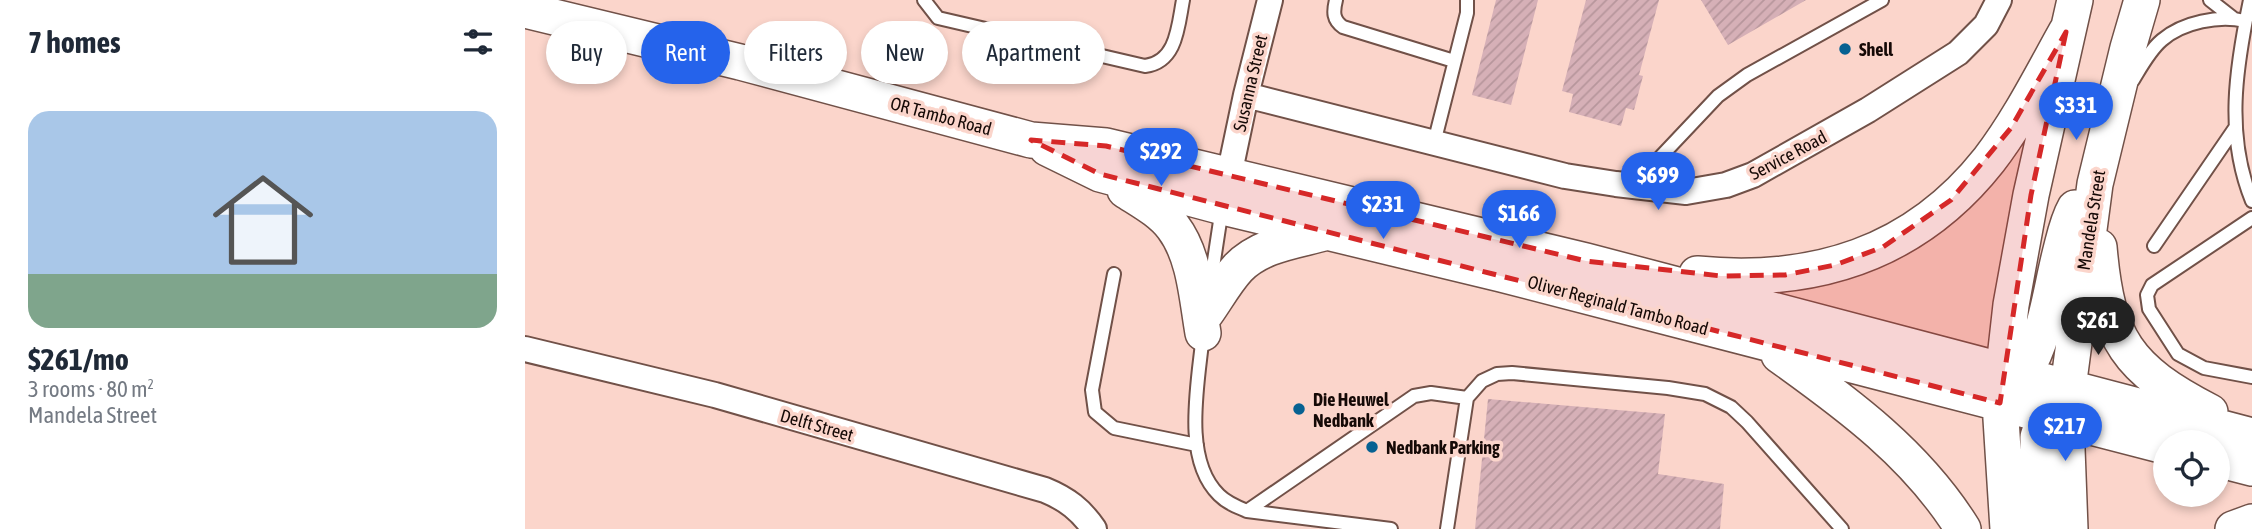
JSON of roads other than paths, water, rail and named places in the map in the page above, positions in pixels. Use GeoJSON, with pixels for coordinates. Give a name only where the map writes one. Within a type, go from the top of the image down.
{"type":"FeatureCollection","features":[{"type":"Feature","properties":{"kind":"main road","name":"Mandela Street"},"geometry":{"type":"LineString","coordinates":[[2070,529],[2055,419],[2068,388],[2095,184],[2142,0]]}},
{"type":"Feature","properties":{"kind":"main road","name":"OR Tambo Road"},"geometry":{"type":"LineString","coordinates":[[525,10],[740,62],[1031,140]]}},
{"type":"Feature","properties":{"kind":"main road"},"geometry":{"type":"LineString","coordinates":[[1585,261],[1752,278],[1811,272],[1883,247],[1951,200],[1988,161],[2011,128],[2070,16]]}},
{"type":"Feature","properties":{"kind":"main road"},"geometry":{"type":"LineString","coordinates":[[2008,529],[2011,305],[2028,207],[2070,16]]}},
{"type":"Feature","properties":{"kind":"main road","name":"Oliver Reginald Tambo Road"},"geometry":{"type":"LineString","coordinates":[[1031,140],[1100,174],[1225,191],[1456,246],[1763,343],[2010,383]]}},
{"type":"Feature","properties":{"kind":"main road","name":"Oliver Reginald Tambo Road"},"geometry":{"type":"LineString","coordinates":[[1031,140],[1106,146],[1327,232],[1585,261],[2010,383]]}},
{"type":"Feature","properties":{"kind":"main road"},"geometry":{"type":"LineString","coordinates":[[1100,174],[1148,205],[1174,228],[1190,263],[1205,323]]}},
{"type":"Feature","properties":{"kind":"main road"},"geometry":{"type":"LineString","coordinates":[[2010,383],[2040,341],[2071,215],[2085,193],[2095,184]]}},
{"type":"Feature","properties":{"kind":"main road"},"geometry":{"type":"LineString","coordinates":[[2095,184],[2102,283],[2113,326],[2122,343],[2148,374],[2163,386],[2252,435]]}},
{"type":"Feature","properties":{"kind":"main road"},"geometry":{"type":"LineString","coordinates":[[1205,323],[1238,269],[1251,258],[1276,246],[1327,232]]}},
{"type":"Feature","properties":{"kind":"main road"},"geometry":{"type":"LineString","coordinates":[[1763,343],[1828,390],[1900,449],[1936,490],[1963,529]]}},
{"type":"Feature","properties":{"kind":"main road"},"geometry":{"type":"LineString","coordinates":[[2010,383],[2068,388],[2252,435]]}},
{"type":"Feature","properties":{"kind":"main road"},"geometry":{"type":"LineString","coordinates":[[2010,383],[2055,419],[2153,443]]}},
{"type":"Feature","properties":{"kind":"main road"},"geometry":{"type":"LineString","coordinates":[[2038,529],[2038,437],[2055,419]]}},
{"type":"Feature","properties":{"kind":"main road"},"geometry":{"type":"LineString","coordinates":[[2230,462],[2252,468]]}},
{"type":"Feature","properties":{"kind":"main road"},"geometry":{"type":"LineString","coordinates":[[2233,529],[2252,522]]}},
{"type":"Feature","properties":{"kind":"street","name":"Susanna Street"},"geometry":{"type":"LineString","coordinates":[[1225,191],[1270,0]]}},
{"type":"Feature","properties":{"kind":"street","name":"Service Road"},"geometry":{"type":"LineString","coordinates":[[1246,95],[1565,176],[1686,192],[1726,185],[1753,176],[1858,116],[1958,53],[1986,25],[1999,0]]}},
{"type":"Feature","properties":{"kind":"street","name":"Delft Street"},"geometry":{"type":"LineString","coordinates":[[525,349],[715,396],[1045,490],[1071,503],[1094,529]]}},
{"type":"Feature","properties":{"kind":"lane"},"geometry":{"type":"LineString","coordinates":[[924,0],[938,18],[1145,66],[1161,61],[1168,54],[1174,42],[1183,0]]}},
{"type":"Feature","properties":{"kind":"lane"},"geometry":{"type":"LineString","coordinates":[[1336,0],[1334,15],[1336,22],[1343,27],[1454,61]]}},
{"type":"Feature","properties":{"kind":"lane"},"geometry":{"type":"LineString","coordinates":[[1434,143],[1467,13],[1467,0]]}},
{"type":"Feature","properties":{"kind":"lane"},"geometry":{"type":"LineString","coordinates":[[1633,186],[1718,96],[1747,75],[1882,0]]}},
{"type":"Feature","properties":{"kind":"lane"},"geometry":{"type":"LineString","coordinates":[[2210,0],[2239,20]]}},
{"type":"Feature","properties":{"kind":"lane"},"geometry":{"type":"LineString","coordinates":[[2250,0],[2239,20],[2235,128],[2240,163],[2252,201]]}},
{"type":"Feature","properties":{"kind":"lane"},"geometry":{"type":"LineString","coordinates":[[2112,113],[2151,52],[2162,40],[2187,26],[2210,20],[2239,20]]}},
{"type":"Feature","properties":{"kind":"lane"},"geometry":{"type":"LineString","coordinates":[[2154,246],[2235,128]]}},
{"type":"Feature","properties":{"kind":"lane"},"geometry":{"type":"LineString","coordinates":[[1225,191],[1205,323],[1195,415],[1200,458],[1217,494],[1247,512],[1391,529]]}},
{"type":"Feature","properties":{"kind":"lane"},"geometry":{"type":"LineString","coordinates":[[2252,218],[2153,285],[2147,295],[2149,309],[2178,354],[2204,368],[2252,377]]}},
{"type":"Feature","properties":{"kind":"lane"},"geometry":{"type":"LineString","coordinates":[[1114,274],[1092,390],[1095,412],[1114,428],[1197,445]]}},
{"type":"Feature","properties":{"kind":"lane"},"geometry":{"type":"LineString","coordinates":[[1447,529],[1467,398],[1482,381],[1497,374],[1512,373],[1705,394],[1731,407],[1842,529]]}},
{"type":"Feature","properties":{"kind":"lane"},"geometry":{"type":"LineString","coordinates":[[1247,512],[1414,396],[1431,393],[1467,398]]}},
{"type":"Feature","properties":{"kind":"place","name":"Shell"},"geometry":{"type":"Point","coordinates":[1845,49]}},
{"type":"Feature","properties":{"kind":"place","name":"Die Heuwel Nedbank"},"geometry":{"type":"Point","coordinates":[1299,409]}},
{"type":"Feature","properties":{"kind":"place","name":"Nedbank Parking"},"geometry":{"type":"Point","coordinates":[1372,447]}}]}
